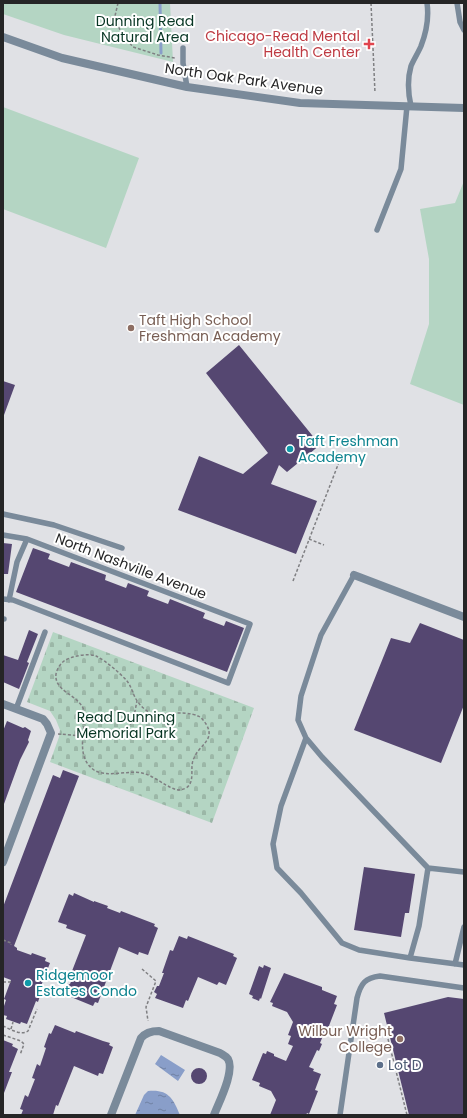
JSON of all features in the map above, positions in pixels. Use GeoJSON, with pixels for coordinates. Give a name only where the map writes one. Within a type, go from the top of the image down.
{"type":"FeatureCollection","features":[{"type":"Feature","properties":{"kind":"street","name":"North Oak Park Avenue"},"geometry":{"type":"LineString","coordinates":[[3,37],[62,58],[187,87],[300,102],[464,108]]}},
{"type":"Feature","properties":{"kind":"street"},"geometry":{"type":"LineString","coordinates":[[354,575],[464,617]]}},
{"type":"Feature","properties":{"kind":"street"},"geometry":{"type":"LineString","coordinates":[[3,704],[43,719],[51,734],[3,862]]}},
{"type":"Feature","properties":{"kind":"street"},"geometry":{"type":"LineString","coordinates":[[111,1115],[141,1038],[149,1032],[159,1032],[220,1053],[228,1059],[230,1065],[228,1077],[214,1115]]}},
{"type":"Feature","properties":{"kind":"lane"},"geometry":{"type":"LineString","coordinates":[[377,230],[400,170],[409,106],[408,81],[411,66],[421,46],[427,27],[427,3]]}},
{"type":"Feature","properties":{"kind":"lane"},"geometry":{"type":"LineString","coordinates":[[457,3],[460,22],[464,30]]}},
{"type":"Feature","properties":{"kind":"lane"},"geometry":{"type":"LineString","coordinates":[[183,48],[183,60],[187,87]]}},
{"type":"Feature","properties":{"kind":"lane"},"geometry":{"type":"LineString","coordinates":[[3,514],[54,525],[122,548]]}},
{"type":"Feature","properties":{"kind":"lane","name":"North Nashville Avenue"},"geometry":{"type":"LineString","coordinates":[[3,535],[27,539],[250,624],[228,682],[13,600],[6,599]]}},
{"type":"Feature","properties":{"kind":"lane"},"geometry":{"type":"LineString","coordinates":[[6,599],[17,562],[27,539]]}},
{"type":"Feature","properties":{"kind":"lane"},"geometry":{"type":"LineString","coordinates":[[354,575],[321,635],[301,696],[298,720],[306,738],[322,757],[428,868],[464,872]]}},
{"type":"Feature","properties":{"kind":"lane"},"geometry":{"type":"LineString","coordinates":[[16,709],[44,632]]}},
{"type":"Feature","properties":{"kind":"lane"},"geometry":{"type":"LineString","coordinates":[[306,738],[281,806],[273,844],[277,868],[342,943],[359,950],[464,965]]}},
{"type":"Feature","properties":{"kind":"lane"},"geometry":{"type":"LineString","coordinates":[[410,958],[419,926],[428,868]]}},
{"type":"Feature","properties":{"kind":"lane"},"geometry":{"type":"LineString","coordinates":[[455,964],[464,927]]}},
{"type":"Feature","properties":{"kind":"lane"},"geometry":{"type":"LineString","coordinates":[[340,1115],[357,998],[360,987],[373,977],[380,976],[464,988]]}},
{"type":"Feature","properties":{"kind":"path"},"geometry":{"type":"LineString","coordinates":[[118,3],[115,16],[121,33],[133,48],[183,60]]}},
{"type":"Feature","properties":{"kind":"path"},"geometry":{"type":"LineString","coordinates":[[371,3],[375,93]]}},
{"type":"Feature","properties":{"kind":"path"},"geometry":{"type":"LineString","coordinates":[[293,581],[341,457]]}},
{"type":"Feature","properties":{"kind":"path"},"geometry":{"type":"LineString","coordinates":[[309,539],[324,545]]}},
{"type":"Feature","properties":{"kind":"path"},"geometry":{"type":"LineString","coordinates":[[130,723],[143,717],[154,715],[188,713],[198,716],[205,722],[209,728],[208,738],[193,758],[191,765],[191,782],[188,787],[176,791],[148,775],[130,772],[107,773],[96,771],[89,765],[83,752],[84,715],[82,707],[75,698],[59,686],[56,680],[56,673],[59,666],[64,661],[76,656],[88,655],[100,658],[126,681],[132,688],[137,701],[144,709],[154,715]]}},
{"type":"Feature","properties":{"kind":"path"},"geometry":{"type":"LineString","coordinates":[[51,734],[105,736],[122,731],[130,723],[134,716],[137,701]]}},
{"type":"Feature","properties":{"kind":"path"},"geometry":{"type":"LineString","coordinates":[[3,940],[11,943],[11,945]]}},
{"type":"Feature","properties":{"kind":"path"},"geometry":{"type":"LineString","coordinates":[[142,969],[156,981],[146,1007],[148,1021]]}},
{"type":"Feature","properties":{"kind":"path"},"geometry":{"type":"LineString","coordinates":[[3,982],[12,982]]}},
{"type":"Feature","properties":{"kind":"path"},"geometry":{"type":"LineString","coordinates":[[3,1026],[25,1034],[28,1031],[37,1009]]}},
{"type":"Feature","properties":{"kind":"path"},"geometry":{"type":"LineString","coordinates":[[11,1029],[13,1022]]}},
{"type":"Feature","properties":{"kind":"path"},"geometry":{"type":"LineString","coordinates":[[3,1035],[24,1044],[20,1055]]}},
{"type":"Feature","properties":{"kind":"path"},"geometry":{"type":"LineString","coordinates":[[388,1039],[391,1046],[407,1115]]}},
{"type":"Feature","properties":{"kind":"green space","name":"Dunning Read Natural Area"},"geometry":{"type":"Polygon","coordinates":[[[3,3],[170,3],[173,62],[64,35],[3,14],[3,3]]]}},
{"type":"Feature","properties":{"kind":"green space"},"geometry":{"type":"Polygon","coordinates":[[[3,107],[139,158],[106,248],[3,209],[3,107]]]}},
{"type":"Feature","properties":{"kind":"green space"},"geometry":{"type":"Polygon","coordinates":[[[464,181],[464,405],[410,384],[429,324],[429,259],[420,209],[455,203],[464,181]]]}},
{"type":"Feature","properties":{"kind":"green space","name":"Read Dunning Memorial Park"},"geometry":{"type":"Polygon","coordinates":[[[53,632],[254,708],[212,823],[50,762],[60,730],[50,711],[27,702],[53,632]]]}},
{"type":"Feature","properties":{"kind":"water"},"geometry":{"type":"Polygon","coordinates":[[[161,1055],[185,1070],[178,1081],[155,1064],[161,1055]]]}},
{"type":"Feature","properties":{"kind":"water"},"geometry":{"type":"Polygon","coordinates":[[[148,1091],[165,1093],[169,1096],[180,1115],[135,1115],[144,1095],[148,1091]]]}},
{"type":"Feature","properties":{"kind":"building","name":"Taft Freshman Academy"},"geometry":{"type":"Polygon","coordinates":[[[239,345],[320,445],[287,472],[279,465],[271,484],[317,501],[296,554],[178,510],[199,456],[243,474],[268,453],[206,373],[239,345]]]}},
{"type":"Feature","properties":{"kind":"building"},"geometry":{"type":"Polygon","coordinates":[[[3,381],[15,385],[4,415],[3,415],[3,381]]]}},
{"type":"Feature","properties":{"kind":"building"},"geometry":{"type":"Polygon","coordinates":[[[3,543],[12,544],[8,574],[3,574],[3,543]]]}},
{"type":"Feature","properties":{"kind":"building"},"geometry":{"type":"Polygon","coordinates":[[[33,548],[50,554],[48,559],[69,567],[71,562],[106,575],[105,580],[126,588],[128,583],[149,591],[147,596],[168,604],[170,599],[205,613],[203,618],[224,626],[226,621],[244,628],[227,672],[16,592],[33,548]]]}},
{"type":"Feature","properties":{"kind":"building"},"geometry":{"type":"Polygon","coordinates":[[[420,623],[464,640],[464,705],[441,763],[354,730],[391,638],[410,643],[420,623]]]}},
{"type":"Feature","properties":{"kind":"building"},"geometry":{"type":"Polygon","coordinates":[[[29,630],[38,634],[27,662],[29,663],[19,689],[3,682],[3,655],[18,660],[29,630]]]}},
{"type":"Feature","properties":{"kind":"building"},"geometry":{"type":"Polygon","coordinates":[[[7,721],[23,728],[25,727],[31,731],[28,740],[29,742],[20,760],[4,804],[3,731],[7,721]]]}},
{"type":"Feature","properties":{"kind":"building"},"geometry":{"type":"Polygon","coordinates":[[[63,770],[79,776],[14,946],[17,950],[46,958],[45,961],[50,963],[41,986],[43,987],[38,1002],[36,1001],[27,1024],[21,1022],[20,1024],[6,1019],[7,1016],[3,1015],[6,1000],[4,999],[11,980],[3,977],[3,907],[53,775],[60,778],[63,770]]]}},
{"type":"Feature","properties":{"kind":"building"},"geometry":{"type":"Polygon","coordinates":[[[364,867],[415,874],[409,913],[405,913],[401,937],[354,930],[364,867]]]}},
{"type":"Feature","properties":{"kind":"building"},"geometry":{"type":"Polygon","coordinates":[[[74,893],[94,902],[108,906],[107,908],[120,913],[121,911],[155,924],[154,926],[158,928],[148,955],[139,952],[138,955],[119,947],[98,1003],[95,1002],[93,1006],[66,995],[68,991],[65,990],[68,984],[70,984],[75,972],[72,971],[86,935],[66,928],[67,925],[58,922],[69,894],[73,896],[74,893]]]}},
{"type":"Feature","properties":{"kind":"building"},"geometry":{"type":"Polygon","coordinates":[[[179,936],[187,939],[188,936],[234,954],[233,956],[237,958],[226,985],[219,982],[217,985],[198,977],[188,1001],[186,1000],[183,1008],[155,998],[157,994],[154,992],[157,986],[159,986],[164,973],[162,973],[170,950],[173,951],[179,936]]]}},
{"type":"Feature","properties":{"kind":"building"},"geometry":{"type":"Polygon","coordinates":[[[264,965],[271,968],[259,1001],[252,998],[253,996],[249,994],[259,966],[263,968],[264,965]]]}},
{"type":"Feature","properties":{"kind":"building"},"geometry":{"type":"Polygon","coordinates":[[[284,973],[322,987],[322,990],[337,996],[334,1004],[337,1005],[327,1031],[325,1031],[320,1043],[322,1044],[319,1051],[317,1050],[309,1067],[314,1069],[313,1071],[321,1074],[315,1090],[318,1091],[309,1114],[307,1113],[306,1115],[270,1115],[276,1100],[271,1091],[259,1086],[260,1083],[252,1080],[263,1053],[266,1054],[267,1051],[286,1061],[293,1046],[288,1044],[291,1036],[288,1035],[293,1022],[287,1012],[272,1006],[273,1003],[270,1002],[284,973]]]}},
{"type":"Feature","properties":{"kind":"building"},"geometry":{"type":"Polygon","coordinates":[[[448,997],[464,999],[464,1115],[409,1115],[384,1013],[448,997]]]}},
{"type":"Feature","properties":{"kind":"building"},"geometry":{"type":"Polygon","coordinates":[[[55,1025],[75,1033],[76,1031],[110,1043],[109,1045],[113,1047],[103,1074],[99,1073],[98,1076],[74,1066],[53,1115],[21,1115],[23,1110],[20,1109],[25,1095],[28,1097],[35,1079],[32,1078],[37,1064],[40,1066],[49,1033],[51,1034],[55,1025]]]}},
{"type":"Feature","properties":{"kind":"building"},"geometry":{"type":"Polygon","coordinates":[[[3,1040],[13,1044],[12,1046],[18,1049],[9,1072],[12,1072],[4,1093],[3,1093],[3,1040]]]}},
{"type":"Feature","properties":{"kind":"building"},"geometry":{"type":"Polygon","coordinates":[[[196,1068],[202,1068],[207,1073],[205,1082],[202,1084],[196,1084],[191,1079],[191,1073],[196,1068]]]}},
{"type":"Feature","properties":{"kind":"waterway"},"geometry":{"type":"LineString","coordinates":[[160,3],[161,53]]}},
{"type":"Feature","properties":{"kind":"place","name":"Chicago-Read Mental Health Center"},"geometry":{"type":"Point","coordinates":[369,44]}},
{"type":"Feature","properties":{"kind":"place","name":"Taft High School Freshman Academy"},"geometry":{"type":"Point","coordinates":[131,328]}},
{"type":"Feature","properties":{"kind":"place","name":"Taft Freshman Academy"},"geometry":{"type":"Point","coordinates":[290,449]}},
{"type":"Feature","properties":{"kind":"place","name":"Ridgemoor Estates Condo"},"geometry":{"type":"Point","coordinates":[28,983]}},
{"type":"Feature","properties":{"kind":"place","name":"Wilbur Wright College"},"geometry":{"type":"Point","coordinates":[400,1039]}},
{"type":"Feature","properties":{"kind":"place","name":"Lot D"},"geometry":{"type":"Point","coordinates":[380,1065]}}]}
